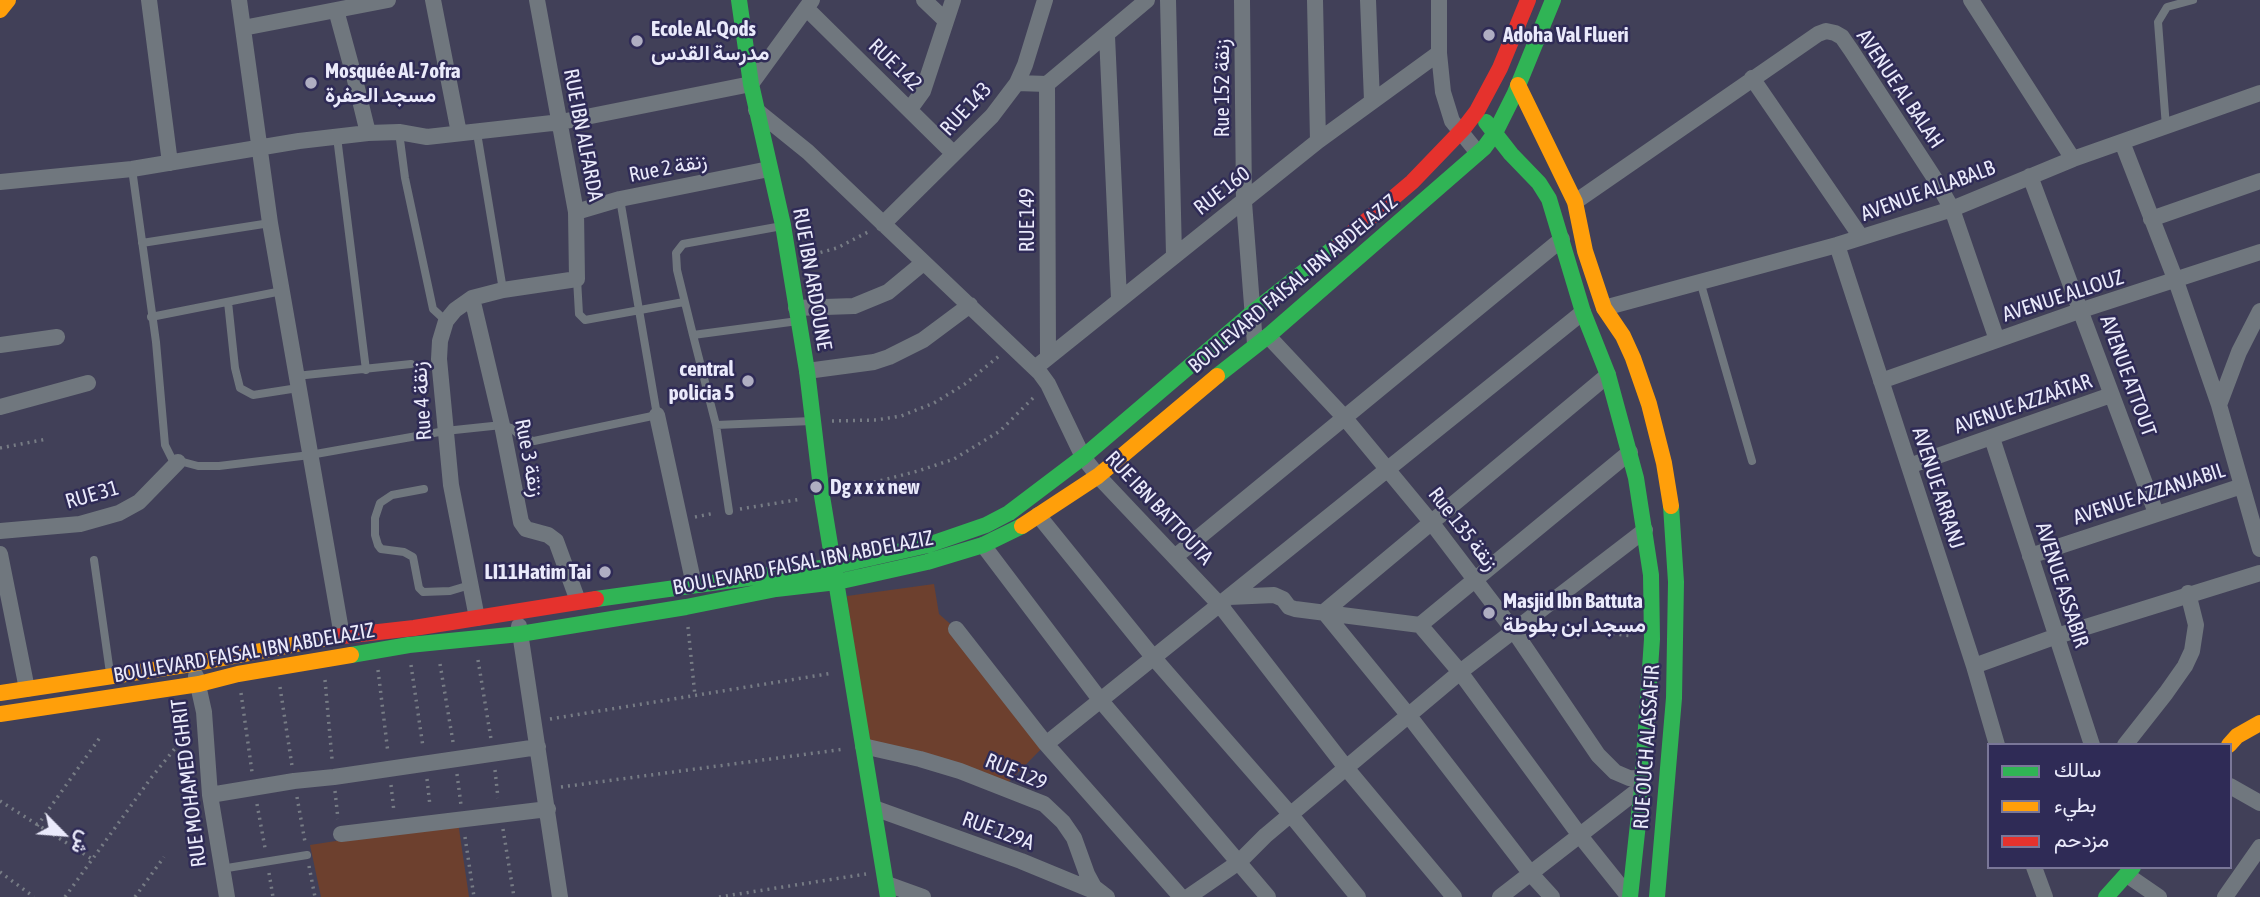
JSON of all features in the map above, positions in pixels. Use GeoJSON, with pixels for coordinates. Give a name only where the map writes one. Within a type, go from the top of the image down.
{"type":"FeatureCollection","features":[{"type":"Feature","properties":{"kind":"main road"},"geometry":{"type":"LineString","coordinates":[[0,10],[8,0]]}},
{"type":"Feature","properties":{"kind":"main road","name":"RUE IBN ARDOUNE"},"geometry":{"type":"LineString","coordinates":[[739,0],[751,85],[783,225],[807,371],[822,496],[886,884]]}},
{"type":"Feature","properties":{"kind":"main road","name":"BOULEVARD FAISAL IBN ABDELAZIZ"},"geometry":{"type":"LineString","coordinates":[[0,714],[199,684],[238,674],[409,645],[520,634],[686,607],[836,574],[986,526],[1009,513],[1083,457],[1253,312],[1412,183],[1477,111],[1500,68],[1528,0]]}},
{"type":"Feature","properties":{"kind":"main road","name":"BOULEVARD FAISAL IBN ABDELAZIZ"},"geometry":{"type":"LineString","coordinates":[[0,693],[191,664],[342,636],[578,601],[694,585],[836,574],[927,562],[983,545],[1011,533],[1098,476],[1478,153],[1495,133],[1553,0]]}},
{"type":"Feature","properties":{"kind":"main road","name":"RUE OUCH ALASSAFIR"},"geometry":{"type":"LineString","coordinates":[[1518,85],[1575,201],[1597,292],[1604,308],[1623,336],[1649,404],[1664,463],[1672,515],[1676,582],[1674,698],[1657,897]]}},
{"type":"Feature","properties":{"kind":"main road","name":"RUE OUCH ALASSAFIR"},"geometry":{"type":"LineString","coordinates":[[1477,111],[1539,183],[1549,199],[1583,312],[1608,375],[1630,452],[1651,575],[1652,639],[1642,783],[1630,897]]}},
{"type":"Feature","properties":{"kind":"main road"},"geometry":{"type":"LineString","coordinates":[[2231,743],[2244,731],[2260,723]]}},
{"type":"Feature","properties":{"kind":"main road"},"geometry":{"type":"LineString","coordinates":[[2106,897],[2130,871]]}},
{"type":"Feature","properties":{"kind":"street"},"geometry":{"type":"LineString","coordinates":[[149,0],[170,163]]}},
{"type":"Feature","properties":{"kind":"street"},"geometry":{"type":"LineString","coordinates":[[239,0],[270,223],[342,636]]}},
{"type":"Feature","properties":{"kind":"street"},"geometry":{"type":"LineString","coordinates":[[243,28],[388,0]]}},
{"type":"Feature","properties":{"kind":"street"},"geometry":{"type":"LineString","coordinates":[[433,0],[458,134]]}},
{"type":"Feature","properties":{"kind":"street","name":"RUE IBN ALFARDA"},"geometry":{"type":"LineString","coordinates":[[537,0],[576,212],[578,279]]}},
{"type":"Feature","properties":{"kind":"street"},"geometry":{"type":"LineString","coordinates":[[923,0],[946,21]]}},
{"type":"Feature","properties":{"kind":"street"},"geometry":{"type":"LineString","coordinates":[[910,109],[923,91],[953,0]]}},
{"type":"Feature","properties":{"kind":"street","name":"RUE 143"},"geometry":{"type":"LineString","coordinates":[[883,224],[992,116],[1017,83],[1045,0]]}},
{"type":"Feature","properties":{"kind":"street"},"geometry":{"type":"LineString","coordinates":[[1017,83],[1047,83],[1107,36],[1134,6],[1147,0]]}},
{"type":"Feature","properties":{"kind":"street"},"geometry":{"type":"LineString","coordinates":[[1168,0],[1174,255]]}},
{"type":"Feature","properties":{"kind":"street","name":"Rue 152 زنقة"},"geometry":{"type":"LineString","coordinates":[[1242,0],[1244,202],[1253,312],[1261,340]]}},
{"type":"Feature","properties":{"kind":"street"},"geometry":{"type":"LineString","coordinates":[[1315,0],[1318,141]]}},
{"type":"Feature","properties":{"kind":"street"},"geometry":{"type":"LineString","coordinates":[[1368,0],[1372,101]]}},
{"type":"Feature","properties":{"kind":"street"},"geometry":{"type":"LineString","coordinates":[[1439,0],[1439,53],[1443,92],[1452,121],[1459,133],[1478,153]]}},
{"type":"Feature","properties":{"kind":"street"},"geometry":{"type":"LineString","coordinates":[[1971,0],[2073,159]]}},
{"type":"Feature","properties":{"kind":"street"},"geometry":{"type":"LineString","coordinates":[[0,182],[131,169],[258,147],[368,133],[399,132],[427,137],[477,133],[561,122],[751,85],[809,4]]}},
{"type":"Feature","properties":{"kind":"street","name":"RUE 142"},"geometry":{"type":"LineString","coordinates":[[809,4],[953,153]]}},
{"type":"Feature","properties":{"kind":"street"},"geometry":{"type":"LineString","coordinates":[[336,10],[368,133]]}},
{"type":"Feature","properties":{"kind":"street","name":"AVENUE AL BALAH"},"geometry":{"type":"LineString","coordinates":[[1752,78],[1818,34],[1835,33],[1847,44],[1952,209],[1997,340]]}},
{"type":"Feature","properties":{"kind":"street"},"geometry":{"type":"LineString","coordinates":[[1107,36],[1119,299]]}},
{"type":"Feature","properties":{"kind":"street","name":"RUE 160"},"geometry":{"type":"LineString","coordinates":[[1035,368],[1318,141],[1439,53]]}},
{"type":"Feature","properties":{"kind":"street"},"geometry":{"type":"LineString","coordinates":[[1575,201],[1752,78],[1861,237]]}},
{"type":"Feature","properties":{"kind":"street","name":"RUE 149"},"geometry":{"type":"LineString","coordinates":[[1047,83],[1048,357]]}},
{"type":"Feature","properties":{"kind":"street","name":"AVENUE ALLABALB"},"geometry":{"type":"LineString","coordinates":[[1604,308],[1837,244],[1952,209],[2073,159],[2260,93]]}},
{"type":"Feature","properties":{"kind":"street","name":"RUE IBN BATTOUTA"},"geometry":{"type":"LineString","coordinates":[[756,110],[808,152],[1035,368],[1048,384],[1083,457],[1098,476],[1176,556],[1225,601],[1347,769],[1454,897]]}},
{"type":"Feature","properties":{"kind":"street"},"geometry":{"type":"LineString","coordinates":[[2122,142],[2176,281],[2219,405],[2242,486],[2256,520],[2260,549]]}},
{"type":"Feature","properties":{"kind":"street","name":"Rue 2 زنقة"},"geometry":{"type":"LineString","coordinates":[[576,212],[620,199],[769,169]]}},
{"type":"Feature","properties":{"kind":"street","name":"AVENUE ATTOUT"},"geometry":{"type":"LineString","coordinates":[[2030,176],[2082,310],[2155,513]]}},
{"type":"Feature","properties":{"kind":"street"},"geometry":{"type":"LineString","coordinates":[[2151,219],[2260,181]]}},
{"type":"Feature","properties":{"kind":"street"},"geometry":{"type":"LineString","coordinates":[[1176,556],[1562,239]]}},
{"type":"Feature","properties":{"kind":"street","name":"AVENUE ARRANJ"},"geometry":{"type":"LineString","coordinates":[[1837,244],[1996,743]]}},
{"type":"Feature","properties":{"kind":"street","name":"AVENUE ALLOUZ"},"geometry":{"type":"LineString","coordinates":[[1881,381],[2082,310],[2260,252]]}},
{"type":"Feature","properties":{"kind":"street"},"geometry":{"type":"LineString","coordinates":[[797,314],[854,306],[888,292],[923,263]]}},
{"type":"Feature","properties":{"kind":"street"},"geometry":{"type":"LineString","coordinates":[[446,321],[455,310],[472,298],[503,290],[578,279]]}},
{"type":"Feature","properties":{"kind":"street","name":"Rue 3 زنقة"},"geometry":{"type":"LineString","coordinates":[[472,298],[502,425],[521,522],[526,529],[548,535],[556,541],[578,601]]}},
{"type":"Feature","properties":{"kind":"street"},"geometry":{"type":"LineString","coordinates":[[807,371],[874,362],[889,357],[911,347],[970,305]]}},
{"type":"Feature","properties":{"kind":"street"},"geometry":{"type":"LineString","coordinates":[[2219,405],[2239,352],[2260,311]]}},
{"type":"Feature","properties":{"kind":"street"},"geometry":{"type":"LineString","coordinates":[[1046,744],[1583,312]]}},
{"type":"Feature","properties":{"kind":"street","name":"Rue 4 زنقة"},"geometry":{"type":"LineString","coordinates":[[446,321],[440,341],[439,359],[445,431],[451,485],[477,618]]}},
{"type":"Feature","properties":{"kind":"street"},"geometry":{"type":"LineString","coordinates":[[0,345],[57,337]]}},
{"type":"Feature","properties":{"kind":"street","name":"Rue 135 زنقة"},"geometry":{"type":"LineString","coordinates":[[1261,340],[1344,417],[1475,578],[1518,626],[1598,755],[1615,772],[1642,783]]}},
{"type":"Feature","properties":{"kind":"street"},"geometry":{"type":"LineString","coordinates":[[1324,612],[1608,375]]}},
{"type":"Feature","properties":{"kind":"street"},"geometry":{"type":"LineString","coordinates":[[0,407],[88,383]]}},
{"type":"Feature","properties":{"kind":"street","name":"AVENUE AZZAÂTAR"},"geometry":{"type":"LineString","coordinates":[[1909,466],[2111,395]]}},
{"type":"Feature","properties":{"kind":"street"},"geometry":{"type":"LineString","coordinates":[[657,415],[694,585]]}},
{"type":"Feature","properties":{"kind":"street","name":"AVENUE ASSABIR"},"geometry":{"type":"LineString","coordinates":[[1992,438],[2091,743]]}},
{"type":"Feature","properties":{"kind":"street"},"geometry":{"type":"LineString","coordinates":[[1420,625],[1630,452]]}},
{"type":"Feature","properties":{"kind":"street","name":"RUE 31"},"geometry":{"type":"LineString","coordinates":[[0,531],[80,524],[119,513],[139,502],[178,462]]}},
{"type":"Feature","properties":{"kind":"street","name":"AVENUE AZZANJABIL"},"geometry":{"type":"LineString","coordinates":[[2030,556],[2242,486]]}},
{"type":"Feature","properties":{"kind":"street"},"geometry":{"type":"LineString","coordinates":[[1038,515],[1153,657],[1291,815],[1358,897]]}},
{"type":"Feature","properties":{"kind":"street"},"geometry":{"type":"LineString","coordinates":[[1188,897],[1239,862],[1460,672],[1645,530]]}},
{"type":"Feature","properties":{"kind":"street"},"geometry":{"type":"LineString","coordinates":[[983,545],[1101,701],[1268,897]]}},
{"type":"Feature","properties":{"kind":"street"},"geometry":{"type":"LineString","coordinates":[[0,554],[27,689]]}},
{"type":"Feature","properties":{"kind":"street"},"geometry":{"type":"LineString","coordinates":[[1974,666],[2188,593],[2260,573]]}},
{"type":"Feature","properties":{"kind":"street"},"geometry":{"type":"LineString","coordinates":[[2126,743],[2185,666],[2192,651],[2196,625],[2188,593]]}},
{"type":"Feature","properties":{"kind":"street"},"geometry":{"type":"LineString","coordinates":[[1225,601],[1273,595],[1283,599],[1293,609],[1420,625],[1460,672],[1581,837],[1630,897]]}},
{"type":"Feature","properties":{"kind":"street"},"geometry":{"type":"LineString","coordinates":[[517,611],[560,897]]}},
{"type":"Feature","properties":{"kind":"street"},"geometry":{"type":"LineString","coordinates":[[1324,612],[1552,897]]}},
{"type":"Feature","properties":{"kind":"street"},"geometry":{"type":"LineString","coordinates":[[956,629],[1046,744],[1181,897]]}},
{"type":"Feature","properties":{"kind":"street","name":"RUE MOHAMED GHRIT"},"geometry":{"type":"LineString","coordinates":[[191,664],[199,684],[204,712],[210,794],[226,897]]}},
{"type":"Feature","properties":{"kind":"street","name":"RUE 129"},"geometry":{"type":"LineString","coordinates":[[863,746],[960,771],[1044,804],[1055,812],[1074,838],[1094,887],[1106,897]]}},
{"type":"Feature","properties":{"kind":"street"},"geometry":{"type":"LineString","coordinates":[[210,794],[538,747]]}},
{"type":"Feature","properties":{"kind":"street"},"geometry":{"type":"LineString","coordinates":[[1500,897],[1581,837],[1642,783]]}},
{"type":"Feature","properties":{"kind":"street"},"geometry":{"type":"LineString","coordinates":[[2232,787],[2260,803]]}},
{"type":"Feature","properties":{"kind":"street","name":"RUE 129A"},"geometry":{"type":"LineString","coordinates":[[874,808],[1021,861],[1106,897]]}},
{"type":"Feature","properties":{"kind":"street"},"geometry":{"type":"LineString","coordinates":[[341,834],[548,809]]}},
{"type":"Feature","properties":{"kind":"street"},"geometry":{"type":"LineString","coordinates":[[2225,897],[2260,847]]}},
{"type":"Feature","properties":{"kind":"street"},"geometry":{"type":"LineString","coordinates":[[2035,869],[2045,897]]}},
{"type":"Feature","properties":{"kind":"street"},"geometry":{"type":"LineString","coordinates":[[2130,871],[2159,897]]}},
{"type":"Feature","properties":{"kind":"street"},"geometry":{"type":"LineString","coordinates":[[886,884],[923,897]]}},
{"type":"Feature","properties":{"kind":"lane"},"geometry":{"type":"LineString","coordinates":[[2165,127],[2158,22],[2166,7],[2193,0]]}},
{"type":"Feature","properties":{"kind":"lane"},"geometry":{"type":"LineString","coordinates":[[399,132],[405,178],[433,309],[446,321]]}},
{"type":"Feature","properties":{"kind":"lane"},"geometry":{"type":"LineString","coordinates":[[477,133],[503,290]]}},
{"type":"Feature","properties":{"kind":"lane"},"geometry":{"type":"LineString","coordinates":[[337,137],[366,370]]}},
{"type":"Feature","properties":{"kind":"lane"},"geometry":{"type":"LineString","coordinates":[[131,169],[165,446],[172,459],[178,462],[219,466],[310,455],[445,431],[502,425],[510,427],[523,438],[534,440],[657,415],[620,199]]}},
{"type":"Feature","properties":{"kind":"lane"},"geometry":{"type":"LineString","coordinates":[[142,243],[270,223]]}},
{"type":"Feature","properties":{"kind":"lane"},"geometry":{"type":"LineString","coordinates":[[729,511],[716,425],[684,302],[676,258],[680,246],[687,243],[783,225]]}},
{"type":"Feature","properties":{"kind":"lane"},"geometry":{"type":"LineString","coordinates":[[578,279],[579,314],[581,318],[589,320],[684,302]]}},
{"type":"Feature","properties":{"kind":"lane"},"geometry":{"type":"LineString","coordinates":[[1700,281],[1752,461]]}},
{"type":"Feature","properties":{"kind":"lane"},"geometry":{"type":"LineString","coordinates":[[151,317],[282,292]]}},
{"type":"Feature","properties":{"kind":"lane"},"geometry":{"type":"LineString","coordinates":[[228,302],[235,368],[240,388],[253,395],[297,382],[411,364]]}},
{"type":"Feature","properties":{"kind":"lane"},"geometry":{"type":"LineString","coordinates":[[693,335],[797,314]]}},
{"type":"Feature","properties":{"kind":"lane"},"geometry":{"type":"LineString","coordinates":[[716,425],[813,421]]}},
{"type":"Feature","properties":{"kind":"lane"},"geometry":{"type":"LineString","coordinates":[[424,489],[392,495],[380,503],[375,518],[374,535],[378,545],[381,549],[404,552],[413,557],[419,588],[423,592],[450,591],[470,585]]}},
{"type":"Feature","properties":{"kind":"lane"},"geometry":{"type":"LineString","coordinates":[[94,560],[110,676]]}},
{"type":"Feature","properties":{"kind":"lane"},"geometry":{"type":"LineString","coordinates":[[221,869],[307,855]]}},
{"type":"Feature","properties":{"kind":"path"},"geometry":{"type":"LineString","coordinates":[[788,260],[837,248],[883,224]]}},
{"type":"Feature","properties":{"kind":"path"},"geometry":{"type":"LineString","coordinates":[[813,421],[876,420],[901,416],[934,403],[964,384],[1012,346]]}},
{"type":"Feature","properties":{"kind":"path"},"geometry":{"type":"LineString","coordinates":[[681,519],[822,496],[954,460],[1000,431],[1048,384]]}},
{"type":"Feature","properties":{"kind":"path"},"geometry":{"type":"LineString","coordinates":[[0,448],[47,439]]}},
{"type":"Feature","properties":{"kind":"path"},"geometry":{"type":"LineString","coordinates":[[686,607],[695,696]]}},
{"type":"Feature","properties":{"kind":"path"},"geometry":{"type":"LineString","coordinates":[[1518,626],[1652,639]]}},
{"type":"Feature","properties":{"kind":"path"},"geometry":{"type":"LineString","coordinates":[[409,645],[432,822]]}},
{"type":"Feature","properties":{"kind":"path"},"geometry":{"type":"LineString","coordinates":[[375,651],[396,827]]}},
{"type":"Feature","properties":{"kind":"path"},"geometry":{"type":"LineString","coordinates":[[323,660],[341,834]]}},
{"type":"Feature","properties":{"kind":"path"},"geometry":{"type":"LineString","coordinates":[[534,721],[851,670]]}},
{"type":"Feature","properties":{"kind":"path"},"geometry":{"type":"LineString","coordinates":[[65,897],[151,778],[204,712]]}},
{"type":"Feature","properties":{"kind":"path"},"geometry":{"type":"LineString","coordinates":[[37,826],[101,736]]}},
{"type":"Feature","properties":{"kind":"path"},"geometry":{"type":"LineString","coordinates":[[545,789],[863,746]]}},
{"type":"Feature","properties":{"kind":"path"},"geometry":{"type":"LineString","coordinates":[[0,801],[92,859]]}},
{"type":"Feature","properties":{"kind":"path"},"geometry":{"type":"LineString","coordinates":[[135,897],[164,857]]}},
{"type":"Feature","properties":{"kind":"path"},"geometry":{"type":"LineString","coordinates":[[0,872],[34,897]]}},
{"type":"Feature","properties":{"kind":"path"},"geometry":{"type":"LineString","coordinates":[[719,897],[886,884]]}},
{"type":"Feature","properties":{"kind":"shaded area"},"geometry":{"type":"Polygon","coordinates":[[[934,584],[939,614],[956,629],[1046,744],[1003,788],[863,746],[847,596],[934,584]]]}},
{"type":"Feature","properties":{"kind":"shaded area"},"geometry":{"type":"Polygon","coordinates":[[[458,822],[469,897],[321,897],[310,845],[458,822]]]}},
{"type":"Feature","properties":{"kind":"traffic: fast"},"geometry":{"type":"LineString","coordinates":[[739,0],[751,84],[783,225],[807,371],[822,496],[888,897]]}},
{"type":"Feature","properties":{"kind":"traffic: fast"},"geometry":{"type":"LineString","coordinates":[[1217,376],[1268,336],[1484,148],[1495,133],[1515,93],[1553,0]]}},
{"type":"Feature","properties":{"kind":"traffic: fast"},"geometry":{"type":"LineString","coordinates":[[1486,122],[1511,154],[1539,183],[1549,199],[1583,312],[1608,375],[1636,478],[1651,575],[1652,639],[1642,787],[1630,897]]}},
{"type":"Feature","properties":{"kind":"traffic: fast"},"geometry":{"type":"LineString","coordinates":[[596,599],[835,566],[928,545],[986,525],[1009,513],[1083,457],[1253,312],[1340,243]]}},
{"type":"Feature","properties":{"kind":"traffic: fast"},"geometry":{"type":"LineString","coordinates":[[1657,897],[1674,698],[1676,582],[1671,506]]}},
{"type":"Feature","properties":{"kind":"traffic: fast"},"geometry":{"type":"LineString","coordinates":[[351,655],[409,645],[520,634],[686,607],[776,589],[837,582],[927,562],[983,545],[1022,526]]}},
{"type":"Feature","properties":{"kind":"traffic: fast"},"geometry":{"type":"LineString","coordinates":[[2106,897],[2131,869]]}},
{"type":"Feature","properties":{"kind":"traffic: slow"},"geometry":{"type":"LineString","coordinates":[[0,10],[8,0]]}},
{"type":"Feature","properties":{"kind":"traffic: slow"},"geometry":{"type":"LineString","coordinates":[[1518,85],[1575,202],[1585,251],[1604,308],[1623,336],[1633,358],[1649,404],[1664,463],[1671,506]]}},
{"type":"Feature","properties":{"kind":"traffic: slow"},"geometry":{"type":"LineString","coordinates":[[1022,526],[1098,476],[1217,376]]}},
{"type":"Feature","properties":{"kind":"traffic: slow"},"geometry":{"type":"LineString","coordinates":[[0,693],[192,664],[334,637]]}},
{"type":"Feature","properties":{"kind":"traffic: slow"},"geometry":{"type":"LineString","coordinates":[[0,714],[199,684],[238,674],[351,655]]}},
{"type":"Feature","properties":{"kind":"traffic: slow"},"geometry":{"type":"LineString","coordinates":[[2231,743],[2237,736],[2260,723]]}},
{"type":"Feature","properties":{"kind":"traffic: jam"},"geometry":{"type":"LineString","coordinates":[[1340,243],[1412,182],[1464,128],[1477,111],[1500,68],[1528,0]]}},
{"type":"Feature","properties":{"kind":"traffic: jam"},"geometry":{"type":"LineString","coordinates":[[334,637],[414,628],[596,599]]}},
{"type":"Feature","properties":{"kind":"place","name":"Adoha Val Flueri"},"geometry":{"type":"Point","coordinates":[1489,35]}},
{"type":"Feature","properties":{"kind":"place","name":"Ecole Al-Qods مدرسة القدس"},"geometry":{"type":"Point","coordinates":[637,41]}},
{"type":"Feature","properties":{"kind":"place","name":"Mosquée Al-7ofra مسجد الحفرة"},"geometry":{"type":"Point","coordinates":[311,83]}},
{"type":"Feature","properties":{"kind":"place","name":"central policia 5"},"geometry":{"type":"Point","coordinates":[748,381]}},
{"type":"Feature","properties":{"kind":"place","name":"Dg x x x new"},"geometry":{"type":"Point","coordinates":[816,487]}},
{"type":"Feature","properties":{"kind":"place","name":"LI11Hatim Tai"},"geometry":{"type":"Point","coordinates":[605,572]}},
{"type":"Feature","properties":{"kind":"place","name":"Masjid Ibn Battuta مسجد ابن بطوطة"},"geometry":{"type":"Point","coordinates":[1489,613]}}]}
